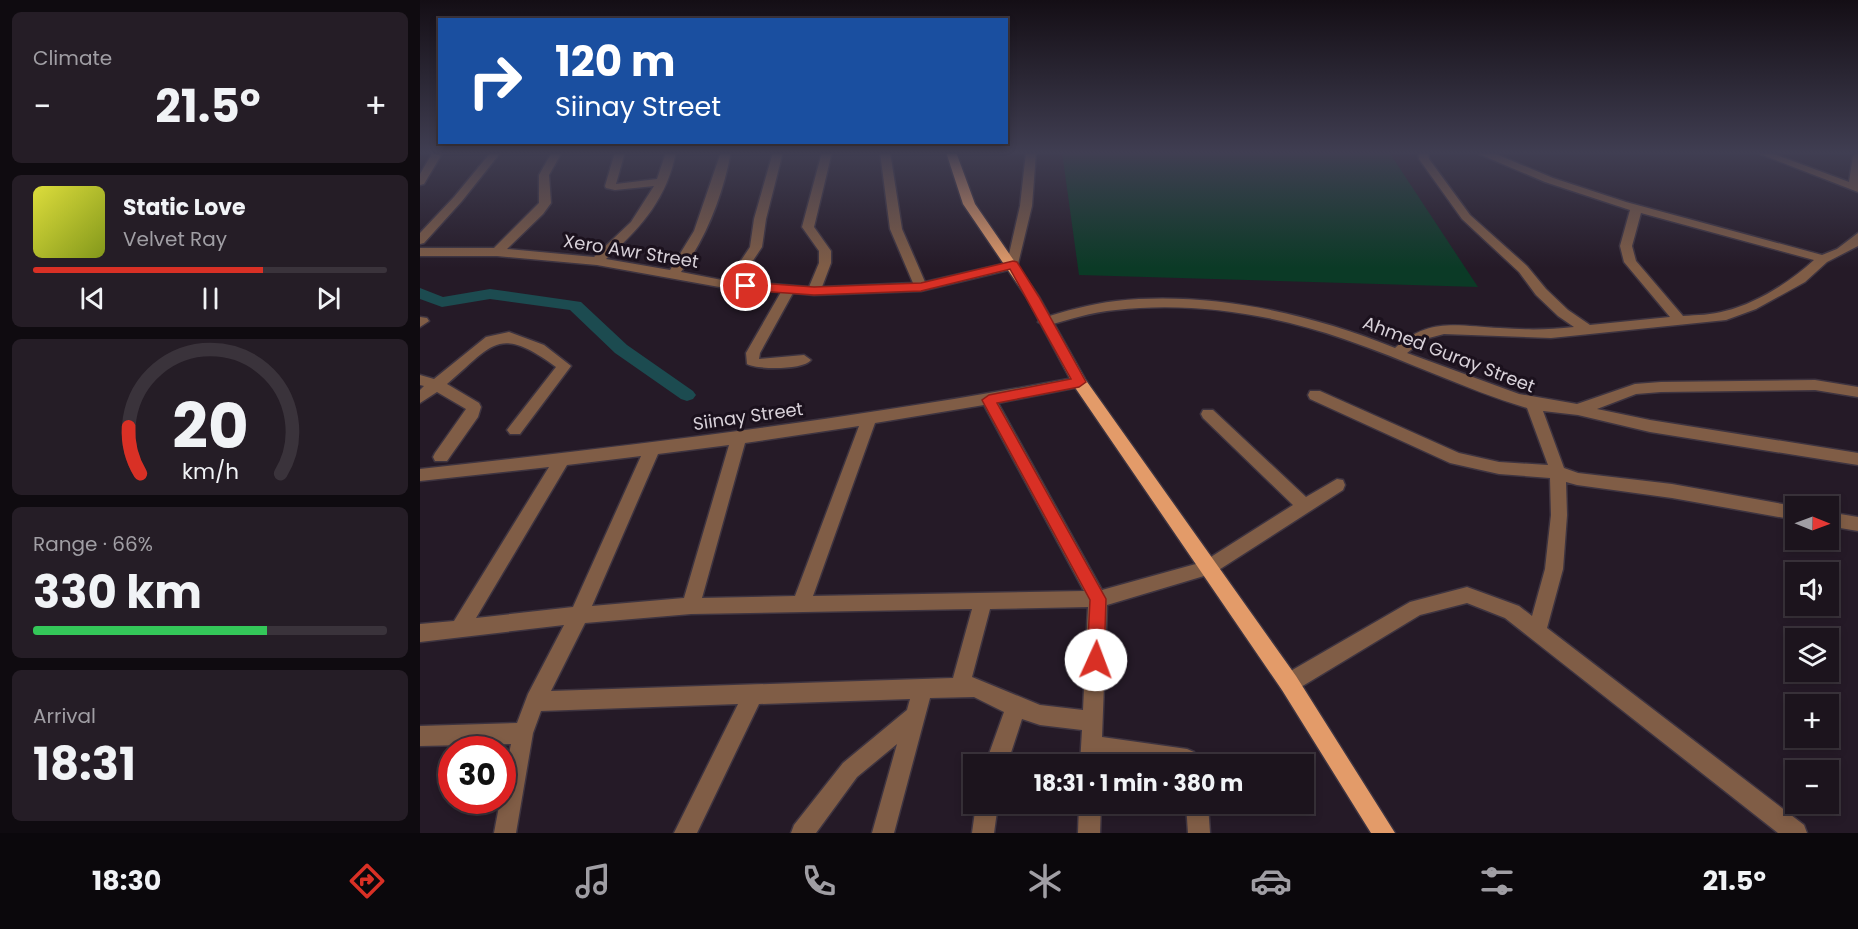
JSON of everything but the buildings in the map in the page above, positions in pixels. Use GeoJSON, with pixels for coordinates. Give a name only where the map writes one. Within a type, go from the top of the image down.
{"type":"FeatureCollection","features":[{"type":"Feature","properties":{"kind":"main road"},"geometry":{"type":"LineString","coordinates":[[964,191],[969,204],[1033,297],[1079,382],[1289,683],[1384,833]]}},
{"type":"Feature","properties":{"kind":"street"},"geometry":{"type":"LineString","coordinates":[[420,240],[465,191]]}},
{"type":"Feature","properties":{"kind":"street"},"geometry":{"type":"LineString","coordinates":[[497,252],[539,212],[545,203],[545,191]]}},
{"type":"Feature","properties":{"kind":"street"},"geometry":{"type":"LineString","coordinates":[[597,261],[650,209],[659,191]]}},
{"type":"Feature","properties":{"kind":"street"},"geometry":{"type":"LineString","coordinates":[[672,276],[685,260],[704,226],[714,191]]}},
{"type":"Feature","properties":{"kind":"street"},"geometry":{"type":"LineString","coordinates":[[725,284],[744,265],[756,247],[768,191]]}},
{"type":"Feature","properties":{"kind":"street"},"geometry":{"type":"LineString","coordinates":[[814,291],[824,267],[825,254],[823,246],[809,233],[808,227],[817,191]]}},
{"type":"Feature","properties":{"kind":"street"},"geometry":{"type":"LineString","coordinates":[[891,191],[897,229],[921,287]]}},
{"type":"Feature","properties":{"kind":"street"},"geometry":{"type":"LineString","coordinates":[[1013,265],[1027,191]]}},
{"type":"Feature","properties":{"kind":"street"},"geometry":{"type":"LineString","coordinates":[[1447,191],[1466,217],[1523,269],[1541,292],[1563,313],[1587,330]]}},
{"type":"Feature","properties":{"kind":"street"},"geometry":{"type":"LineString","coordinates":[[1583,191],[1636,208],[1823,259]]}},
{"type":"Feature","properties":{"kind":"street"},"geometry":{"type":"LineString","coordinates":[[1636,208],[1626,246],[1630,262],[1680,321]]}},
{"type":"Feature","properties":{"kind":"street"},"geometry":{"type":"LineString","coordinates":[[1396,355],[1418,336],[1433,330],[1459,329],[1521,334],[1571,333],[1726,315],[1751,306],[1801,279],[1823,259],[1841,252],[1858,237]]}},
{"type":"Feature","properties":{"kind":"street","name":"Xero Awr Street"},"geometry":{"type":"LineString","coordinates":[[420,252],[497,252],[597,261],[725,284],[814,291],[921,287],[1013,265]]}},
{"type":"Feature","properties":{"kind":"street"},"geometry":{"type":"LineString","coordinates":[[789,289],[753,353],[752,361],[759,364],[804,360]]}},
{"type":"Feature","properties":{"kind":"street","name":"Ahmed Guray Street"},"geometry":{"type":"LineString","coordinates":[[1045,322],[1096,308],[1150,304],[1185,304],[1276,315],[1347,335],[1485,389],[1533,404],[1558,472],[1559,515],[1554,569],[1536,630]]}},
{"type":"Feature","properties":{"kind":"street"},"geometry":{"type":"LineString","coordinates":[[420,398],[491,340],[509,337],[539,348],[564,366],[515,430]]}},
{"type":"Feature","properties":{"kind":"street"},"geometry":{"type":"LineString","coordinates":[[420,380],[437,385],[474,407],[473,413],[441,457]]}},
{"type":"Feature","properties":{"kind":"street","name":"Siinay Street"},"geometry":{"type":"LineString","coordinates":[[420,476],[740,437],[989,400],[1079,382]]}},
{"type":"Feature","properties":{"kind":"street"},"geometry":{"type":"LineString","coordinates":[[1578,410],[1635,389],[1644,388],[1815,385],[1858,392]]}},
{"type":"Feature","properties":{"kind":"street"},"geometry":{"type":"LineString","coordinates":[[1315,395],[1456,459],[1499,468],[1558,472],[1577,479],[1672,491],[1785,511]]}},
{"type":"Feature","properties":{"kind":"street"},"geometry":{"type":"LineString","coordinates":[[989,400],[1098,599],[1092,754]]}},
{"type":"Feature","properties":{"kind":"street"},"geometry":{"type":"LineString","coordinates":[[1533,404],[1578,410],[1650,426],[1858,459]]}},
{"type":"Feature","properties":{"kind":"street"},"geometry":{"type":"LineString","coordinates":[[1208,414],[1306,507]]}},
{"type":"Feature","properties":{"kind":"street"},"geometry":{"type":"LineString","coordinates":[[801,603],[869,418]]}},
{"type":"Feature","properties":{"kind":"street"},"geometry":{"type":"LineString","coordinates":[[691,606],[740,437]]}},
{"type":"Feature","properties":{"kind":"street"},"geometry":{"type":"LineString","coordinates":[[505,833],[523,733],[535,701],[579,615],[653,447]]}},
{"type":"Feature","properties":{"kind":"street"},"geometry":{"type":"LineString","coordinates":[[459,629],[562,460]]}},
{"type":"Feature","properties":{"kind":"street"},"geometry":{"type":"LineString","coordinates":[[420,633],[579,615],[691,606],[1098,599],[1208,568],[1337,485]]}},
{"type":"Feature","properties":{"kind":"street"},"geometry":{"type":"LineString","coordinates":[[1839,521],[1858,524]]}},
{"type":"Feature","properties":{"kind":"street"},"geometry":{"type":"LineString","coordinates":[[1289,683],[1416,608],[1467,595],[1512,612],[1796,833]]}},
{"type":"Feature","properties":{"kind":"street"},"geometry":{"type":"LineString","coordinates":[[960,687],[983,601]]}},
{"type":"Feature","properties":{"kind":"street"},"geometry":{"type":"LineString","coordinates":[[883,833],[923,687]]}},
{"type":"Feature","properties":{"kind":"street"},"geometry":{"type":"LineString","coordinates":[[535,701],[975,687],[1016,707],[1040,715],[1093,721]]}},
{"type":"Feature","properties":{"kind":"street"},"geometry":{"type":"LineString","coordinates":[[685,833],[754,693]]}},
{"type":"Feature","properties":{"kind":"street"},"geometry":{"type":"LineString","coordinates":[[1000,754],[1016,707]]}},
{"type":"Feature","properties":{"kind":"street"},"geometry":{"type":"LineString","coordinates":[[802,833],[850,770],[915,716]]}},
{"type":"Feature","properties":{"kind":"street"},"geometry":{"type":"LineString","coordinates":[[422,739],[523,733]]}},
{"type":"Feature","properties":{"kind":"street"},"geometry":{"type":"LineString","coordinates":[[983,833],[986,814]]}},
{"type":"Feature","properties":{"kind":"street"},"geometry":{"type":"LineString","coordinates":[[1089,833],[1090,814]]}},
{"type":"Feature","properties":{"kind":"street"},"geometry":{"type":"LineString","coordinates":[[1198,814],[1199,833]]}},
{"type":"Feature","properties":{"kind":"green space"},"geometry":{"type":"Polygon","coordinates":[[[1067,191],[1415,191],[1478,287],[1079,275],[1067,191]]]}},
{"type":"Feature","properties":{"kind":"waterway"},"geometry":{"type":"LineString","coordinates":[[420,293],[442,302],[490,294],[575,306],[621,349],[687,395]]}},
{"type":"Feature","properties":{"kind":"route"},"geometry":{"type":"LineString","coordinates":[[746,286],[814,291],[921,287],[1013,265],[1079,382],[989,400],[1098,599],[1096,660]]}}]}
